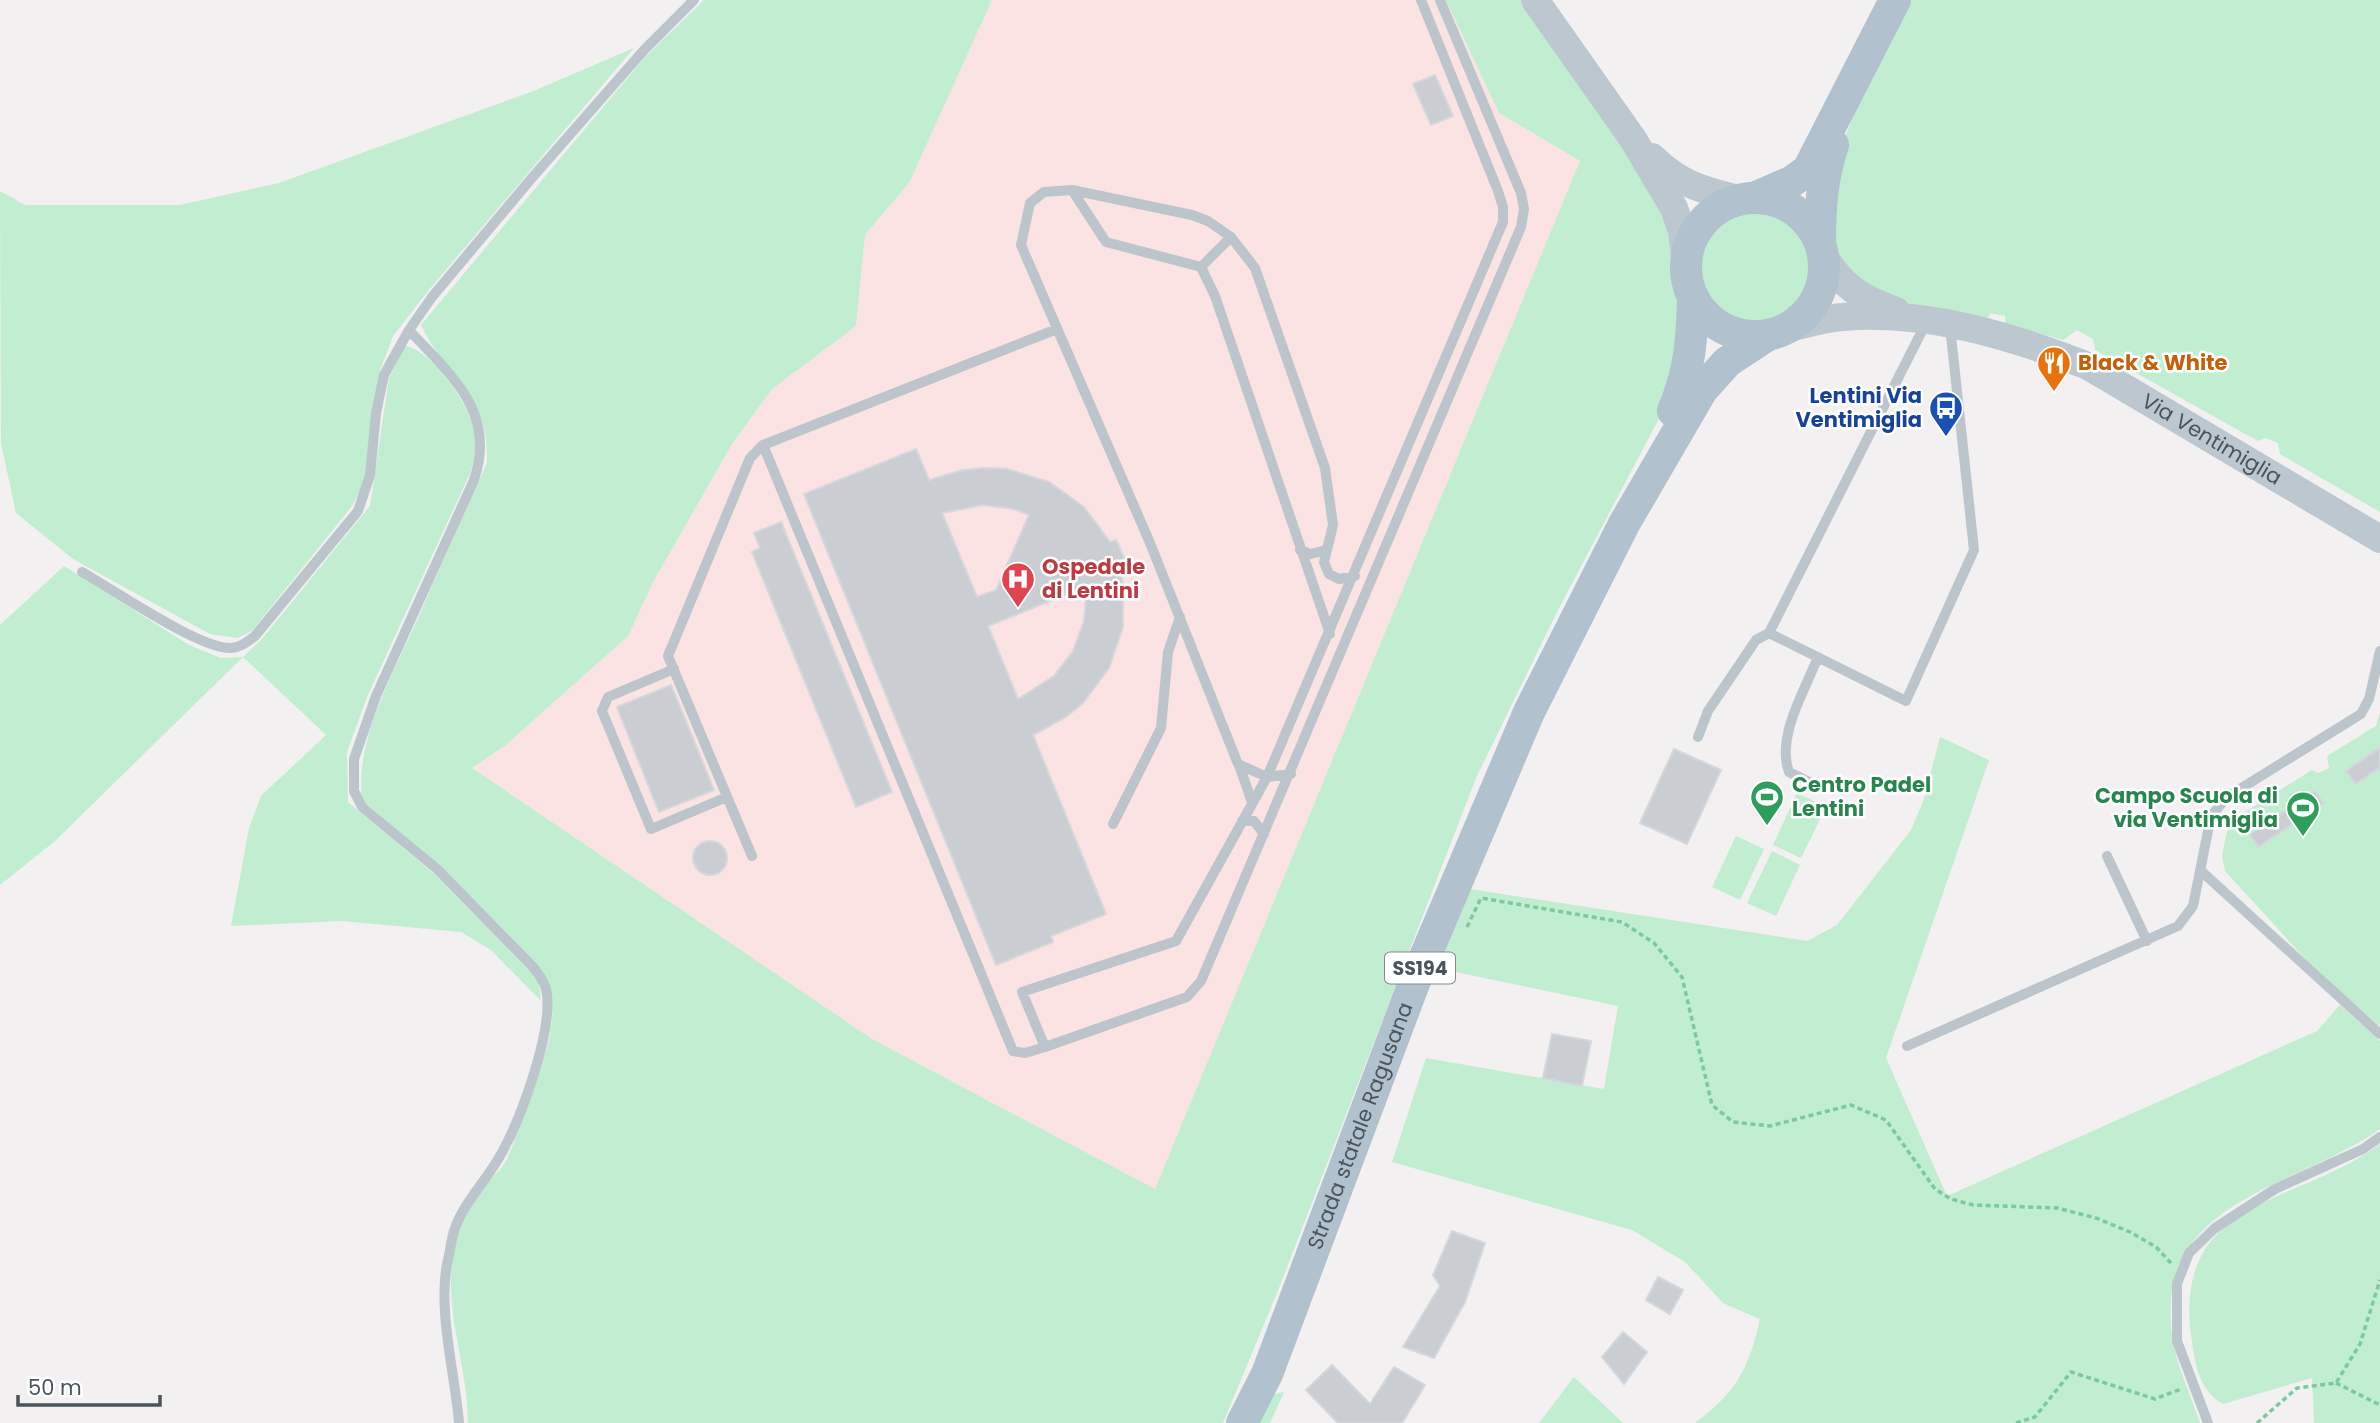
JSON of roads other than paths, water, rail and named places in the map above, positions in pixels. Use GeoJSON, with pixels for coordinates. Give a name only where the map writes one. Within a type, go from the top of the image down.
{"type":"FeatureCollection","features":[{"type":"Feature","properties":{"kind":"main road"},"geometry":{"type":"LineString","coordinates":[[1535,0],[1633,139],[1674,208],[1687,280],[1693,297],[1707,317],[1721,327],[1744,335],[1777,332],[1839,317],[1868,315],[1932,322]]}},
{"type":"Feature","properties":{"kind":"main road"},"geometry":{"type":"LineString","coordinates":[[1686,263],[1692,239],[1705,219],[1725,205],[1791,183],[1808,170],[1855,83],[1895,0]]}},
{"type":"Feature","properties":{"kind":"main road"},"geometry":{"type":"LineString","coordinates":[[1625,524],[1703,390],[1727,362],[1805,316],[1816,301],[1824,278],[1820,201],[1824,172],[1855,83]]}},
{"type":"Feature","properties":{"kind":"main road"},"geometry":{"type":"LineString","coordinates":[[1633,139],[1671,176],[1693,188],[1748,199],[1772,200],[1794,210],[1812,227],[1844,286],[1872,303],[1932,322]]}},
{"type":"Feature","properties":{"kind":"main road"},"geometry":{"type":"LineString","coordinates":[[1625,524],[1686,381],[1692,344],[1693,297]]}},
{"type":"Feature","properties":{"kind":"main road","name":"Via Ventimiglia"},"geometry":{"type":"LineString","coordinates":[[1932,322],[2009,338],[2088,366],[2380,538]]}},
{"type":"Feature","properties":{"kind":"main road","name":"Strada statale Ragusana"},"geometry":{"type":"LineString","coordinates":[[1242,1423],[1267,1374],[1414,983],[1468,850],[1529,712],[1625,524]]}},
{"type":"Feature","properties":{"kind":"lane"},"geometry":{"type":"LineString","coordinates":[[82,572],[199,640],[229,649],[240,647],[255,636],[358,511],[370,475],[376,413],[384,374],[409,330],[432,297],[540,169],[643,50],[694,0]]}},
{"type":"Feature","properties":{"kind":"lane"},"geometry":{"type":"LineString","coordinates":[[1045,1046],[1022,992],[1176,941],[1267,777],[1355,576],[1503,222],[1503,207],[1498,191],[1421,0]]}},
{"type":"Feature","properties":{"kind":"lane"},"geometry":{"type":"LineString","coordinates":[[763,445],[1013,1051],[1025,1053],[1187,997],[1200,981],[1291,774],[1521,227],[1524,209],[1521,193],[1440,0]]}},
{"type":"Feature","properties":{"kind":"lane"},"geometry":{"type":"LineString","coordinates":[[1252,802],[1181,617],[1021,245],[1030,203],[1044,192],[1072,190],[1192,215],[1208,220],[1231,236],[1255,268],[1325,468],[1333,525],[1324,562],[1329,574],[1339,579],[1355,576]]}},
{"type":"Feature","properties":{"kind":"lane"},"geometry":{"type":"LineString","coordinates":[[1072,190],[1105,242],[1201,267],[1215,296],[1330,634]]}},
{"type":"Feature","properties":{"kind":"lane"},"geometry":{"type":"LineString","coordinates":[[1201,267],[1231,236]]}},
{"type":"Feature","properties":{"kind":"lane"},"geometry":{"type":"LineString","coordinates":[[1698,737],[1708,711],[1756,640],[1769,633],[1932,322]]}},
{"type":"Feature","properties":{"kind":"lane"},"geometry":{"type":"LineString","coordinates":[[1769,633],[1906,701],[1974,550],[1932,322]]}},
{"type":"Feature","properties":{"kind":"lane"},"geometry":{"type":"LineString","coordinates":[[752,856],[668,656],[750,458],[763,445],[1057,329]]}},
{"type":"Feature","properties":{"kind":"lane"},"geometry":{"type":"LineString","coordinates":[[409,330],[470,400],[482,444],[474,480],[376,696],[354,759],[354,791],[362,807],[437,869],[533,967],[543,980],[547,1003],[543,1042],[512,1131],[500,1157],[455,1229],[447,1269],[446,1307],[459,1423]]}},
{"type":"Feature","properties":{"kind":"lane"},"geometry":{"type":"LineString","coordinates":[[1300,550],[1311,554],[1326,550]]}},
{"type":"Feature","properties":{"kind":"lane"},"geometry":{"type":"LineString","coordinates":[[1113,824],[1160,728],[1168,652],[1181,617]]}},
{"type":"Feature","properties":{"kind":"lane"},"geometry":{"type":"LineString","coordinates":[[1907,1046],[2178,926],[2193,906],[2211,816],[2228,797],[2361,714],[2369,699],[2380,652]]}},
{"type":"Feature","properties":{"kind":"lane"},"geometry":{"type":"LineString","coordinates":[[1818,657],[1786,740],[1784,760],[1788,772],[1823,789]]}},
{"type":"Feature","properties":{"kind":"lane"},"geometry":{"type":"LineString","coordinates":[[674,669],[608,697],[602,711],[651,829],[727,797]]}},
{"type":"Feature","properties":{"kind":"lane"},"geometry":{"type":"LineString","coordinates":[[1238,764],[1267,777],[1291,774]]}},
{"type":"Feature","properties":{"kind":"lane"},"geometry":{"type":"LineString","coordinates":[[1242,821],[1254,821],[1264,835]]}},
{"type":"Feature","properties":{"kind":"lane"},"geometry":{"type":"LineString","coordinates":[[2107,856],[2147,942]]}},
{"type":"Feature","properties":{"kind":"lane"},"geometry":{"type":"LineString","coordinates":[[2200,870],[2380,1034]]}},
{"type":"Feature","properties":{"kind":"lane"},"geometry":{"type":"LineString","coordinates":[[2208,1423],[2177,1340],[2180,1272],[2189,1253],[2202,1239],[2238,1212],[2275,1189],[2363,1149],[2380,1137]]}},
{"type":"Feature","properties":{"kind":"place","name":"Black & White"},"geometry":{"type":"Point","coordinates":[2054,393]}},
{"type":"Feature","properties":{"kind":"place","name":"Lentini Via Ventimiglia"},"geometry":{"type":"Point","coordinates":[1946,438]}},
{"type":"Feature","properties":{"kind":"place","name":"Ospedale di Lentini"},"geometry":{"type":"Point","coordinates":[1018,609]}},
{"type":"Feature","properties":{"kind":"place","name":"Centro Padel Lentini"},"geometry":{"type":"Point","coordinates":[1767,827]}},
{"type":"Feature","properties":{"kind":"place","name":"Campo Scuola di via Ventimiglia"},"geometry":{"type":"Point","coordinates":[2303,838]}}]}
